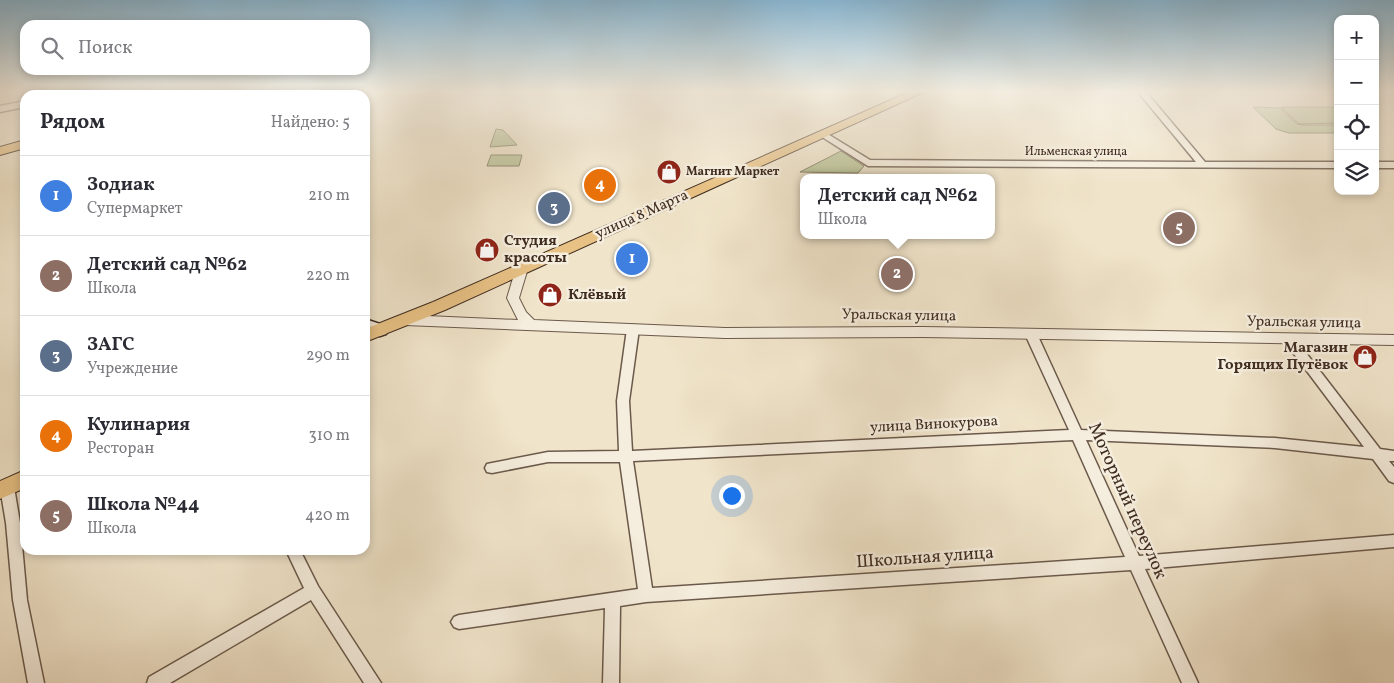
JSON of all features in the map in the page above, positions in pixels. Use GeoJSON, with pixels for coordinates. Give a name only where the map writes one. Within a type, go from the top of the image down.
{"type":"FeatureCollection","features":[{"type":"Feature","properties":{"kind":"main road","name":"улица 8 Марта"},"geometry":{"type":"LineString","coordinates":[[370,330],[405,320],[846,124]]}},
{"type":"Feature","properties":{"kind":"main road"},"geometry":{"type":"LineString","coordinates":[[0,151],[20,145]]}},
{"type":"Feature","properties":{"kind":"street"},"geometry":{"type":"LineString","coordinates":[[1169,124],[1202,164]]}},
{"type":"Feature","properties":{"kind":"street","name":"Ильменская улица"},"geometry":{"type":"LineString","coordinates":[[823,134],[868,163],[1334,165]]}},
{"type":"Feature","properties":{"kind":"street"},"geometry":{"type":"LineString","coordinates":[[1379,165],[1394,165]]}},
{"type":"Feature","properties":{"kind":"street"},"geometry":{"type":"LineString","coordinates":[[522,268],[513,298],[520,314],[530,325]]}},
{"type":"Feature","properties":{"kind":"street","name":"Уральская улица"},"geometry":{"type":"LineString","coordinates":[[405,320],[725,333],[831,331],[1394,340]]}},
{"type":"Feature","properties":{"kind":"street"},"geometry":{"type":"LineString","coordinates":[[633,328],[623,401],[626,456],[646,595]]}},
{"type":"Feature","properties":{"kind":"street","name":"Моторный переулок"},"geometry":{"type":"LineString","coordinates":[[1031,334],[1190,683]]}},
{"type":"Feature","properties":{"kind":"street"},"geometry":{"type":"LineString","coordinates":[[1288,339],[1394,477]]}},
{"type":"Feature","properties":{"kind":"street","name":"улица Винокурова"},"geometry":{"type":"LineString","coordinates":[[492,468],[548,457],[626,456],[1076,435],[1275,443],[1394,456]]}},
{"type":"Feature","properties":{"kind":"street"},"geometry":{"type":"LineString","coordinates":[[11,485],[20,600],[36,683]]}},
{"type":"Feature","properties":{"kind":"street","name":"Школьная улица"},"geometry":{"type":"LineString","coordinates":[[459,622],[646,595],[1134,563],[1394,541]]}},
{"type":"Feature","properties":{"kind":"street"},"geometry":{"type":"LineString","coordinates":[[295,555],[312,591],[373,683]]}},
{"type":"Feature","properties":{"kind":"street"},"geometry":{"type":"LineString","coordinates":[[155,683],[312,591]]}},
{"type":"Feature","properties":{"kind":"street"},"geometry":{"type":"LineString","coordinates":[[612,683],[613,599]]}},
{"type":"Feature","properties":{"kind":"green space"},"geometry":{"type":"Polygon","coordinates":[[[1271,124],[1334,125],[1334,133],[1289,133],[1276,129],[1271,124]]]}},
{"type":"Feature","properties":{"kind":"green space"},"geometry":{"type":"Polygon","coordinates":[[[496,129],[503,130],[517,145],[490,147],[496,129]]]}},
{"type":"Feature","properties":{"kind":"green space"},"geometry":{"type":"Polygon","coordinates":[[[841,151],[864,166],[858,173],[800,172],[841,151]]]}},
{"type":"Feature","properties":{"kind":"green space"},"geometry":{"type":"Polygon","coordinates":[[[491,155],[522,155],[519,166],[487,166],[491,155]]]}},
{"type":"Feature","properties":{"kind":"place","name":"Магнит Маркет"},"geometry":{"type":"Point","coordinates":[669,172]}},
{"type":"Feature","properties":{"kind":"place","name":"Кулинария"},"geometry":{"type":"Point","coordinates":[600,185]}},
{"type":"Feature","properties":{"kind":"place","name":"ЗАГС"},"geometry":{"type":"Point","coordinates":[554,208]}},
{"type":"Feature","properties":{"kind":"place","name":"Школа №44"},"geometry":{"type":"Point","coordinates":[1179,228]}},
{"type":"Feature","properties":{"kind":"place","name":"Студия красоты"},"geometry":{"type":"Point","coordinates":[487,250]}},
{"type":"Feature","properties":{"kind":"place","name":"Зодиак"},"geometry":{"type":"Point","coordinates":[632,259]}},
{"type":"Feature","properties":{"kind":"place","name":"Детский сад №62"},"geometry":{"type":"Point","coordinates":[897,274]}},
{"type":"Feature","properties":{"kind":"place","name":"Клёвый"},"geometry":{"type":"Point","coordinates":[550,295]}},
{"type":"Feature","properties":{"kind":"place","name":"Магазин Горящих Путёвок"},"geometry":{"type":"Point","coordinates":[1365,357]}}]}
